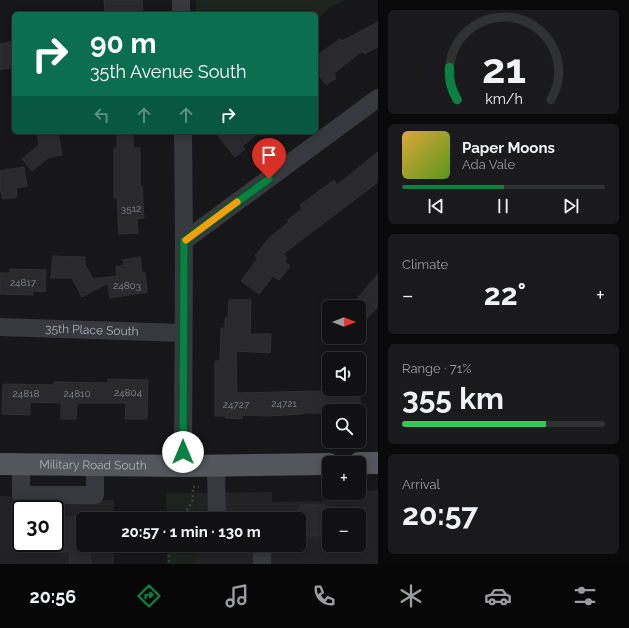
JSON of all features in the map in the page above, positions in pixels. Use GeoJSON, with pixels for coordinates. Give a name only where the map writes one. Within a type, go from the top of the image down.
{"type":"FeatureCollection","features":[{"type":"Feature","properties":{"kind":"main road"},"geometry":{"type":"LineString","coordinates":[[366,463],[378,463]]}},
{"type":"Feature","properties":{"kind":"main road","name":"Military Road South"},"geometry":{"type":"LineString","coordinates":[[10,464],[200,466],[322,464]]}},
{"type":"Feature","properties":{"kind":"street"},"geometry":{"type":"LineString","coordinates":[[181,0],[181,12]]}},
{"type":"Feature","properties":{"kind":"street"},"geometry":{"type":"LineString","coordinates":[[184,241],[378,98]]}},
{"type":"Feature","properties":{"kind":"street"},"geometry":{"type":"LineString","coordinates":[[183,134],[183,333],[200,466],[215,512]]}},
{"type":"Feature","properties":{"kind":"street","name":"35th Place South"},"geometry":{"type":"LineString","coordinates":[[0,326],[183,333]]}},
{"type":"Feature","properties":{"kind":"street"},"geometry":{"type":"LineString","coordinates":[[10,464],[21,495],[95,495],[95,465]]}},
{"type":"Feature","properties":{"kind":"street"},"geometry":{"type":"LineString","coordinates":[[262,552],[262,564]]}},
{"type":"Feature","properties":{"kind":"path"},"geometry":{"type":"LineString","coordinates":[[186,512],[193,500],[193,487],[201,487],[200,466]]}},
{"type":"Feature","properties":{"kind":"path"},"geometry":{"type":"LineString","coordinates":[[169,552],[169,564]]}},
{"type":"Feature","properties":{"kind":"shaded area"},"geometry":{"type":"Polygon","coordinates":[[[196,0],[346,0],[330,7],[318,18],[318,12],[196,12],[196,0]]]}},
{"type":"Feature","properties":{"kind":"shaded area"},"geometry":{"type":"Polygon","coordinates":[[[378,490],[378,564],[197,564],[197,552],[306,552],[306,512],[197,512],[197,493],[272,492],[272,502],[366,500],[366,491],[378,490]]]}},
{"type":"Feature","properties":{"kind":"shaded area"},"geometry":{"type":"Polygon","coordinates":[[[166,493],[197,493],[197,512],[167,512],[166,493]]]}},
{"type":"Feature","properties":{"kind":"shaded area"},"geometry":{"type":"Polygon","coordinates":[[[0,496],[114,500],[114,512],[76,512],[76,552],[114,552],[114,564],[0,564],[0,496]]]}},
{"type":"Feature","properties":{"kind":"shaded area"},"geometry":{"type":"Polygon","coordinates":[[[167,552],[197,552],[197,564],[167,564],[167,552]]]}},
{"type":"Feature","properties":{"kind":"building"},"geometry":{"type":"Polygon","coordinates":[[[104,0],[142,0],[143,12],[105,12],[104,0]]]}},
{"type":"Feature","properties":{"kind":"building"},"geometry":{"type":"Polygon","coordinates":[[[378,22],[378,47],[364,54],[362,51],[334,73],[336,78],[326,85],[318,75],[318,55],[340,39],[342,41],[378,22]]]}},
{"type":"Feature","properties":{"kind":"building"},"geometry":{"type":"Polygon","coordinates":[[[12,41],[12,67],[0,70],[0,44],[12,41]]]}},
{"type":"Feature","properties":{"kind":"building"},"geometry":{"type":"Polygon","coordinates":[[[37,134],[58,134],[62,155],[48,158],[32,171],[22,159],[39,145],[37,134]]]}},
{"type":"Feature","properties":{"kind":"building"},"geometry":{"type":"Polygon","coordinates":[[[117,134],[133,134],[133,148],[140,148],[140,186],[142,186],[144,218],[137,219],[138,233],[119,234],[117,197],[114,198],[114,148],[117,148],[117,134]]]}},
{"type":"Feature","properties":{"kind":"building"},"geometry":{"type":"Polygon","coordinates":[[[217,134],[257,134],[242,146],[245,149],[235,157],[217,134]]]}},
{"type":"Feature","properties":{"kind":"building"},"geometry":{"type":"Polygon","coordinates":[[[378,152],[378,182],[283,254],[287,258],[285,262],[290,266],[279,280],[273,276],[259,294],[241,281],[258,258],[255,256],[269,238],[302,209],[300,205],[334,180],[337,185],[378,152]]]}},
{"type":"Feature","properties":{"kind":"building"},"geometry":{"type":"Polygon","coordinates":[[[24,167],[27,186],[16,188],[17,197],[3,199],[0,192],[0,171],[24,167]]]}},
{"type":"Feature","properties":{"kind":"building"},"geometry":{"type":"Polygon","coordinates":[[[53,256],[85,257],[85,265],[93,279],[117,276],[116,267],[124,265],[123,260],[140,257],[142,273],[145,273],[147,292],[110,298],[108,283],[82,297],[72,278],[51,278],[53,256]]]}},
{"type":"Feature","properties":{"kind":"building"},"geometry":{"type":"Polygon","coordinates":[[[10,269],[46,270],[45,292],[33,291],[33,295],[0,294],[0,273],[10,273],[10,269]]]}},
{"type":"Feature","properties":{"kind":"building"},"geometry":{"type":"Polygon","coordinates":[[[378,274],[378,307],[366,320],[366,300],[356,300],[378,274]]]}},
{"type":"Feature","properties":{"kind":"building"},"geometry":{"type":"Polygon","coordinates":[[[229,300],[251,300],[250,334],[271,334],[270,353],[236,351],[237,393],[322,391],[322,396],[360,396],[360,404],[322,404],[322,413],[267,416],[242,415],[242,419],[215,416],[215,361],[220,361],[221,328],[225,328],[225,318],[228,318],[229,300]]]}},
{"type":"Feature","properties":{"kind":"building"},"geometry":{"type":"Polygon","coordinates":[[[108,379],[148,380],[147,419],[125,419],[126,403],[77,403],[76,419],[61,419],[61,403],[30,402],[30,415],[2,414],[3,384],[54,385],[54,382],[108,383],[108,379]]]}},
{"type":"Feature","properties":{"kind":"building"},"geometry":{"type":"Polygon","coordinates":[[[301,505],[325,505],[325,507],[329,507],[322,508],[322,536],[306,536],[306,512],[299,512],[299,508],[301,508],[301,505]]]}},
{"type":"Feature","properties":{"kind":"building"},"geometry":{"type":"Polygon","coordinates":[[[64,517],[76,517],[76,552],[90,552],[91,564],[70,564],[69,552],[64,552],[64,517]]]}},
{"type":"Feature","properties":{"kind":"slow traffic"},"geometry":{"type":"LineString","coordinates":[[186,240],[237,202]]}},
{"type":"Feature","properties":{"kind":"route"},"geometry":{"type":"LineString","coordinates":[[183,452],[184,241],[269,179]]}}]}
